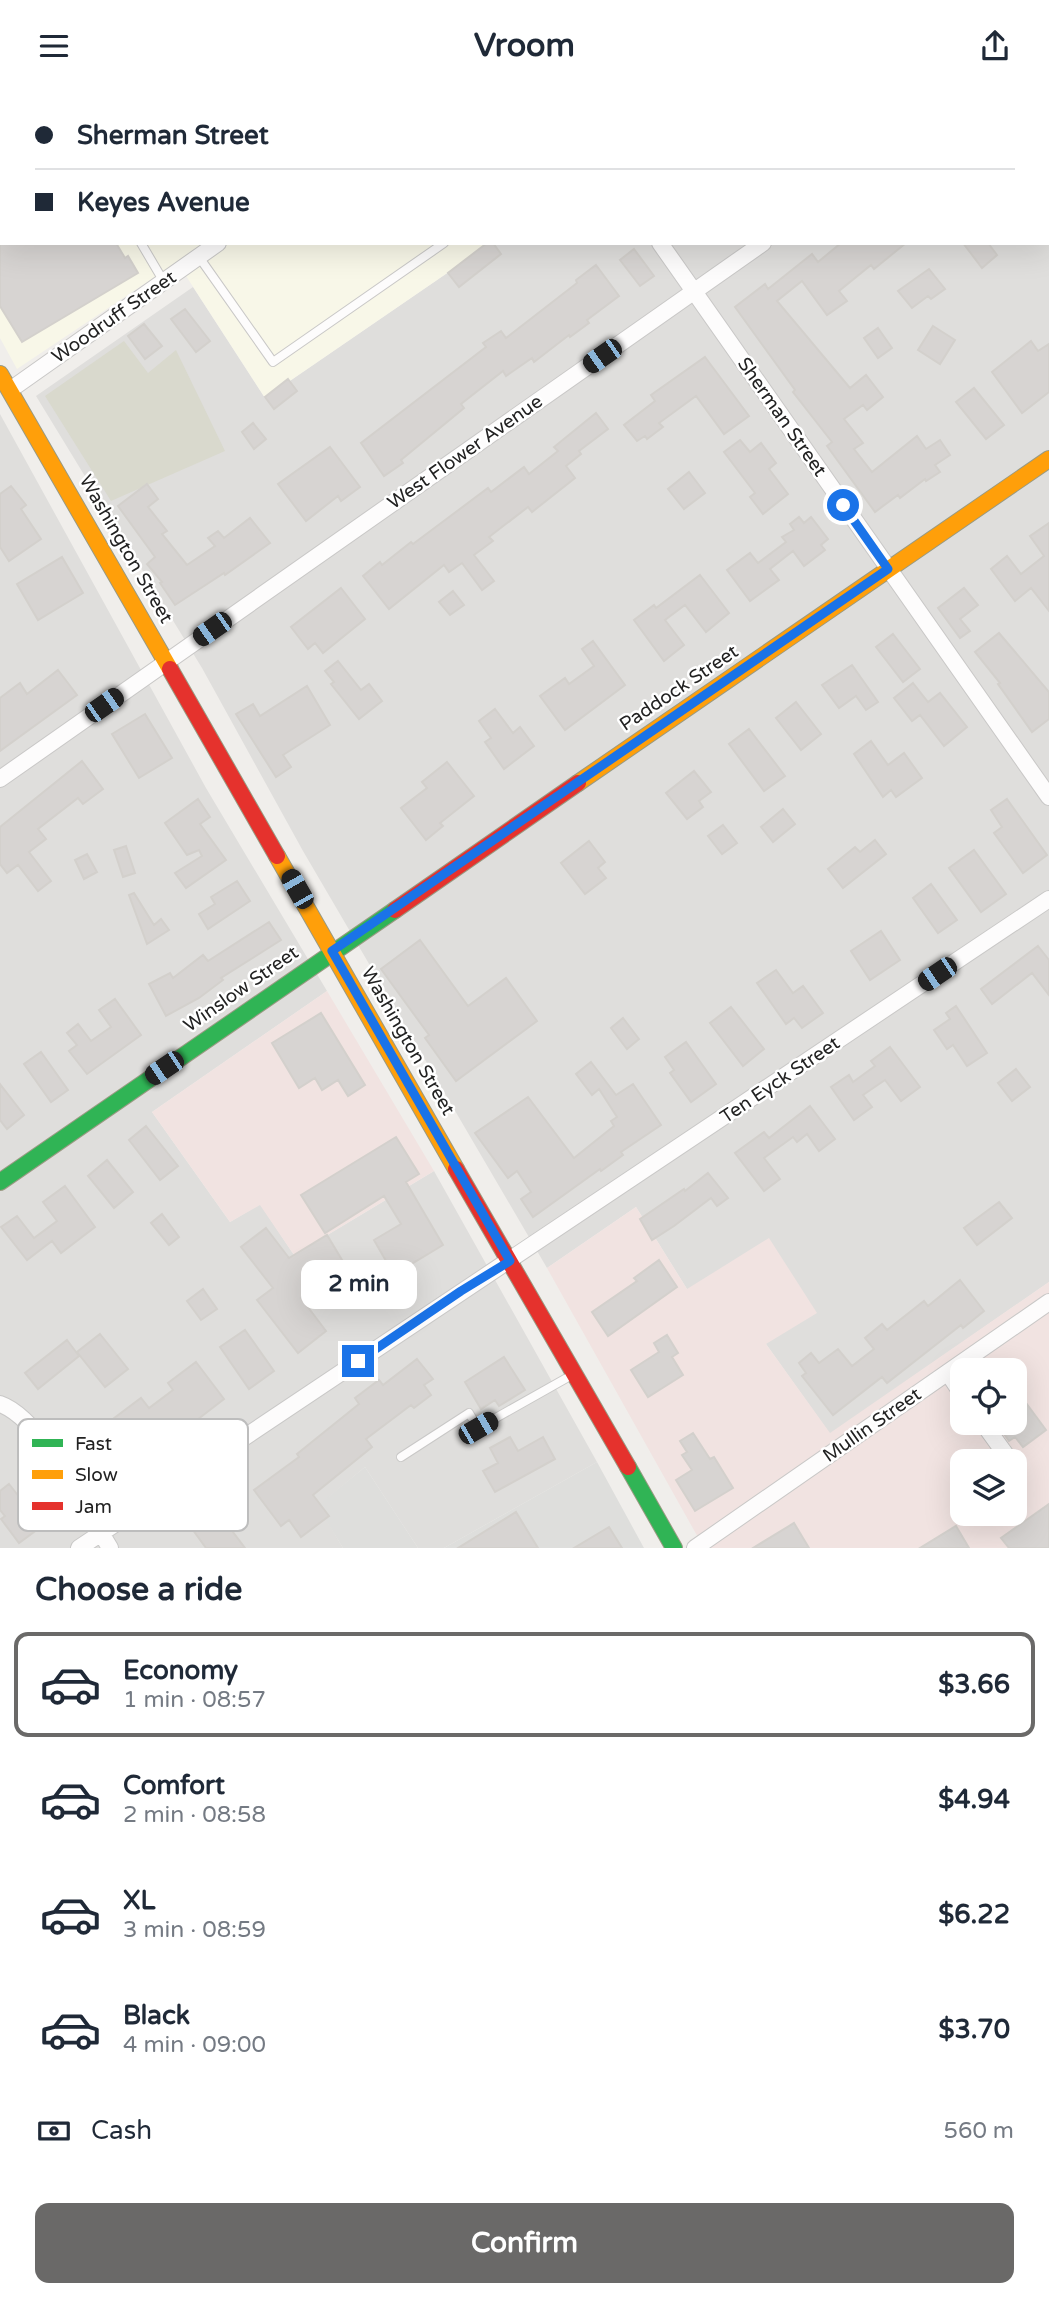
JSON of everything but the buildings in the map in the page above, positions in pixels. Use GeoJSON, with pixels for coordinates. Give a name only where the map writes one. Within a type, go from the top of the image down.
{"type":"FeatureCollection","features":[{"type":"Feature","properties":{"kind":"main road","name":"Washington Street"},"geometry":{"type":"LineString","coordinates":[[0,374],[674,1548]]}},
{"type":"Feature","properties":{"kind":"main road","name":"Paddock Street"},"geometry":{"type":"LineString","coordinates":[[332,951],[1049,460]]}},
{"type":"Feature","properties":{"kind":"main road","name":"Winslow Street"},"geometry":{"type":"LineString","coordinates":[[0,1182],[332,951]]}},
{"type":"Feature","properties":{"kind":"street","name":"Woodruff Street"},"geometry":{"type":"LineString","coordinates":[[10,390],[215,245]]}},
{"type":"Feature","properties":{"kind":"street","name":"Sherman Street"},"geometry":{"type":"LineString","coordinates":[[661,245],[1049,797]]}},
{"type":"Feature","properties":{"kind":"street","name":"West Flower Avenue"},"geometry":{"type":"LineString","coordinates":[[0,779],[760,245]]}},
{"type":"Feature","properties":{"kind":"street","name":"Ten Eyck Street"},"geometry":{"type":"LineString","coordinates":[[248,1434],[1049,899]]}},
{"type":"Feature","properties":{"kind":"street","name":"Mullin Street"},"geometry":{"type":"LineString","coordinates":[[695,1548],[1049,1302]]}},
{"type":"Feature","properties":{"kind":"street"},"geometry":{"type":"LineString","coordinates":[[0,1403],[25,1419]]}},
{"type":"Feature","properties":{"kind":"street","name":"Ten Eyck Street"},"geometry":{"type":"LineString","coordinates":[[79,1548],[104,1531]]}},
{"type":"Feature","properties":{"kind":"street"},"geometry":{"type":"LineString","coordinates":[[101,1533],[110,1548]]}},
{"type":"Feature","properties":{"kind":"lane"},"geometry":{"type":"LineString","coordinates":[[142,245],[164,282]]}},
{"type":"Feature","properties":{"kind":"lane"},"geometry":{"type":"LineString","coordinates":[[199,257],[273,362],[441,245]]}},
{"type":"Feature","properties":{"kind":"lane"},"geometry":{"type":"LineString","coordinates":[[401,1457],[469,1413],[478,1428],[574,1373]]}},
{"type":"Feature","properties":{"kind":"shaded area"},"geometry":{"type":"Polygon","coordinates":[[[0,245],[488,245],[265,398],[177,262],[17,369],[0,338],[0,245]]]}},
{"type":"Feature","properties":{"kind":"shaded area"},"geometry":{"type":"Polygon","coordinates":[[[488,245],[1049,245],[1049,1282],[830,1434],[766,1344],[687,1289],[636,1207],[547,1268],[303,851],[202,668],[36,396],[193,287],[265,398],[488,245]]]}},
{"type":"Feature","properties":{"kind":"shaded area"},"geometry":{"type":"Polygon","coordinates":[[[124,341],[148,373],[176,350],[225,451],[111,501],[45,396],[124,341]]]}},
{"type":"Feature","properties":{"kind":"shaded area"},"geometry":{"type":"Polygon","coordinates":[[[0,414],[206,788],[327,991],[152,1112],[230,1222],[260,1204],[294,1255],[434,1171],[597,1462],[444,1548],[418,1548],[365,1467],[318,1506],[343,1548],[0,1548],[0,414]]]}},
{"type":"Feature","properties":{"kind":"shaded area"},"geometry":{"type":"Polygon","coordinates":[[[327,991],[434,1171],[294,1255],[260,1205],[230,1222],[152,1112],[327,991]]]}},
{"type":"Feature","properties":{"kind":"shaded area"},"geometry":{"type":"Polygon","coordinates":[[[636,1207],[687,1289],[769,1238],[817,1313],[766,1344],[830,1433],[1049,1282],[1049,1548],[704,1548],[547,1268],[636,1207]]]}},
{"type":"Feature","properties":{"kind":"shaded area"},"geometry":{"type":"Polygon","coordinates":[[[597,1462],[644,1548],[444,1548],[597,1462]]]}},
{"type":"Feature","properties":{"kind":"shaded area"},"geometry":{"type":"Polygon","coordinates":[[[365,1467],[418,1548],[343,1548],[317,1506],[365,1467]]]}},
{"type":"Feature","properties":{"kind":"traffic: fast"},"geometry":{"type":"LineString","coordinates":[[0,1182],[395,910]]}},
{"type":"Feature","properties":{"kind":"traffic: fast"},"geometry":{"type":"LineString","coordinates":[[628,1467],[674,1548]]}},
{"type":"Feature","properties":{"kind":"traffic: slow"},"geometry":{"type":"LineString","coordinates":[[0,374],[170,669]]}},
{"type":"Feature","properties":{"kind":"traffic: slow"},"geometry":{"type":"LineString","coordinates":[[578,783],[1049,459]]}},
{"type":"Feature","properties":{"kind":"traffic: slow"},"geometry":{"type":"LineString","coordinates":[[277,856],[456,1169]]}},
{"type":"Feature","properties":{"kind":"traffic: jam"},"geometry":{"type":"LineString","coordinates":[[170,669],[277,856]]}},
{"type":"Feature","properties":{"kind":"traffic: jam"},"geometry":{"type":"LineString","coordinates":[[395,910],[578,783]]}},
{"type":"Feature","properties":{"kind":"traffic: jam"},"geometry":{"type":"LineString","coordinates":[[456,1169],[628,1467]]}},
{"type":"Feature","properties":{"kind":"route"},"geometry":{"type":"LineString","coordinates":[[358,1361],[510,1261],[332,951],[888,569],[843,505]]}}]}
